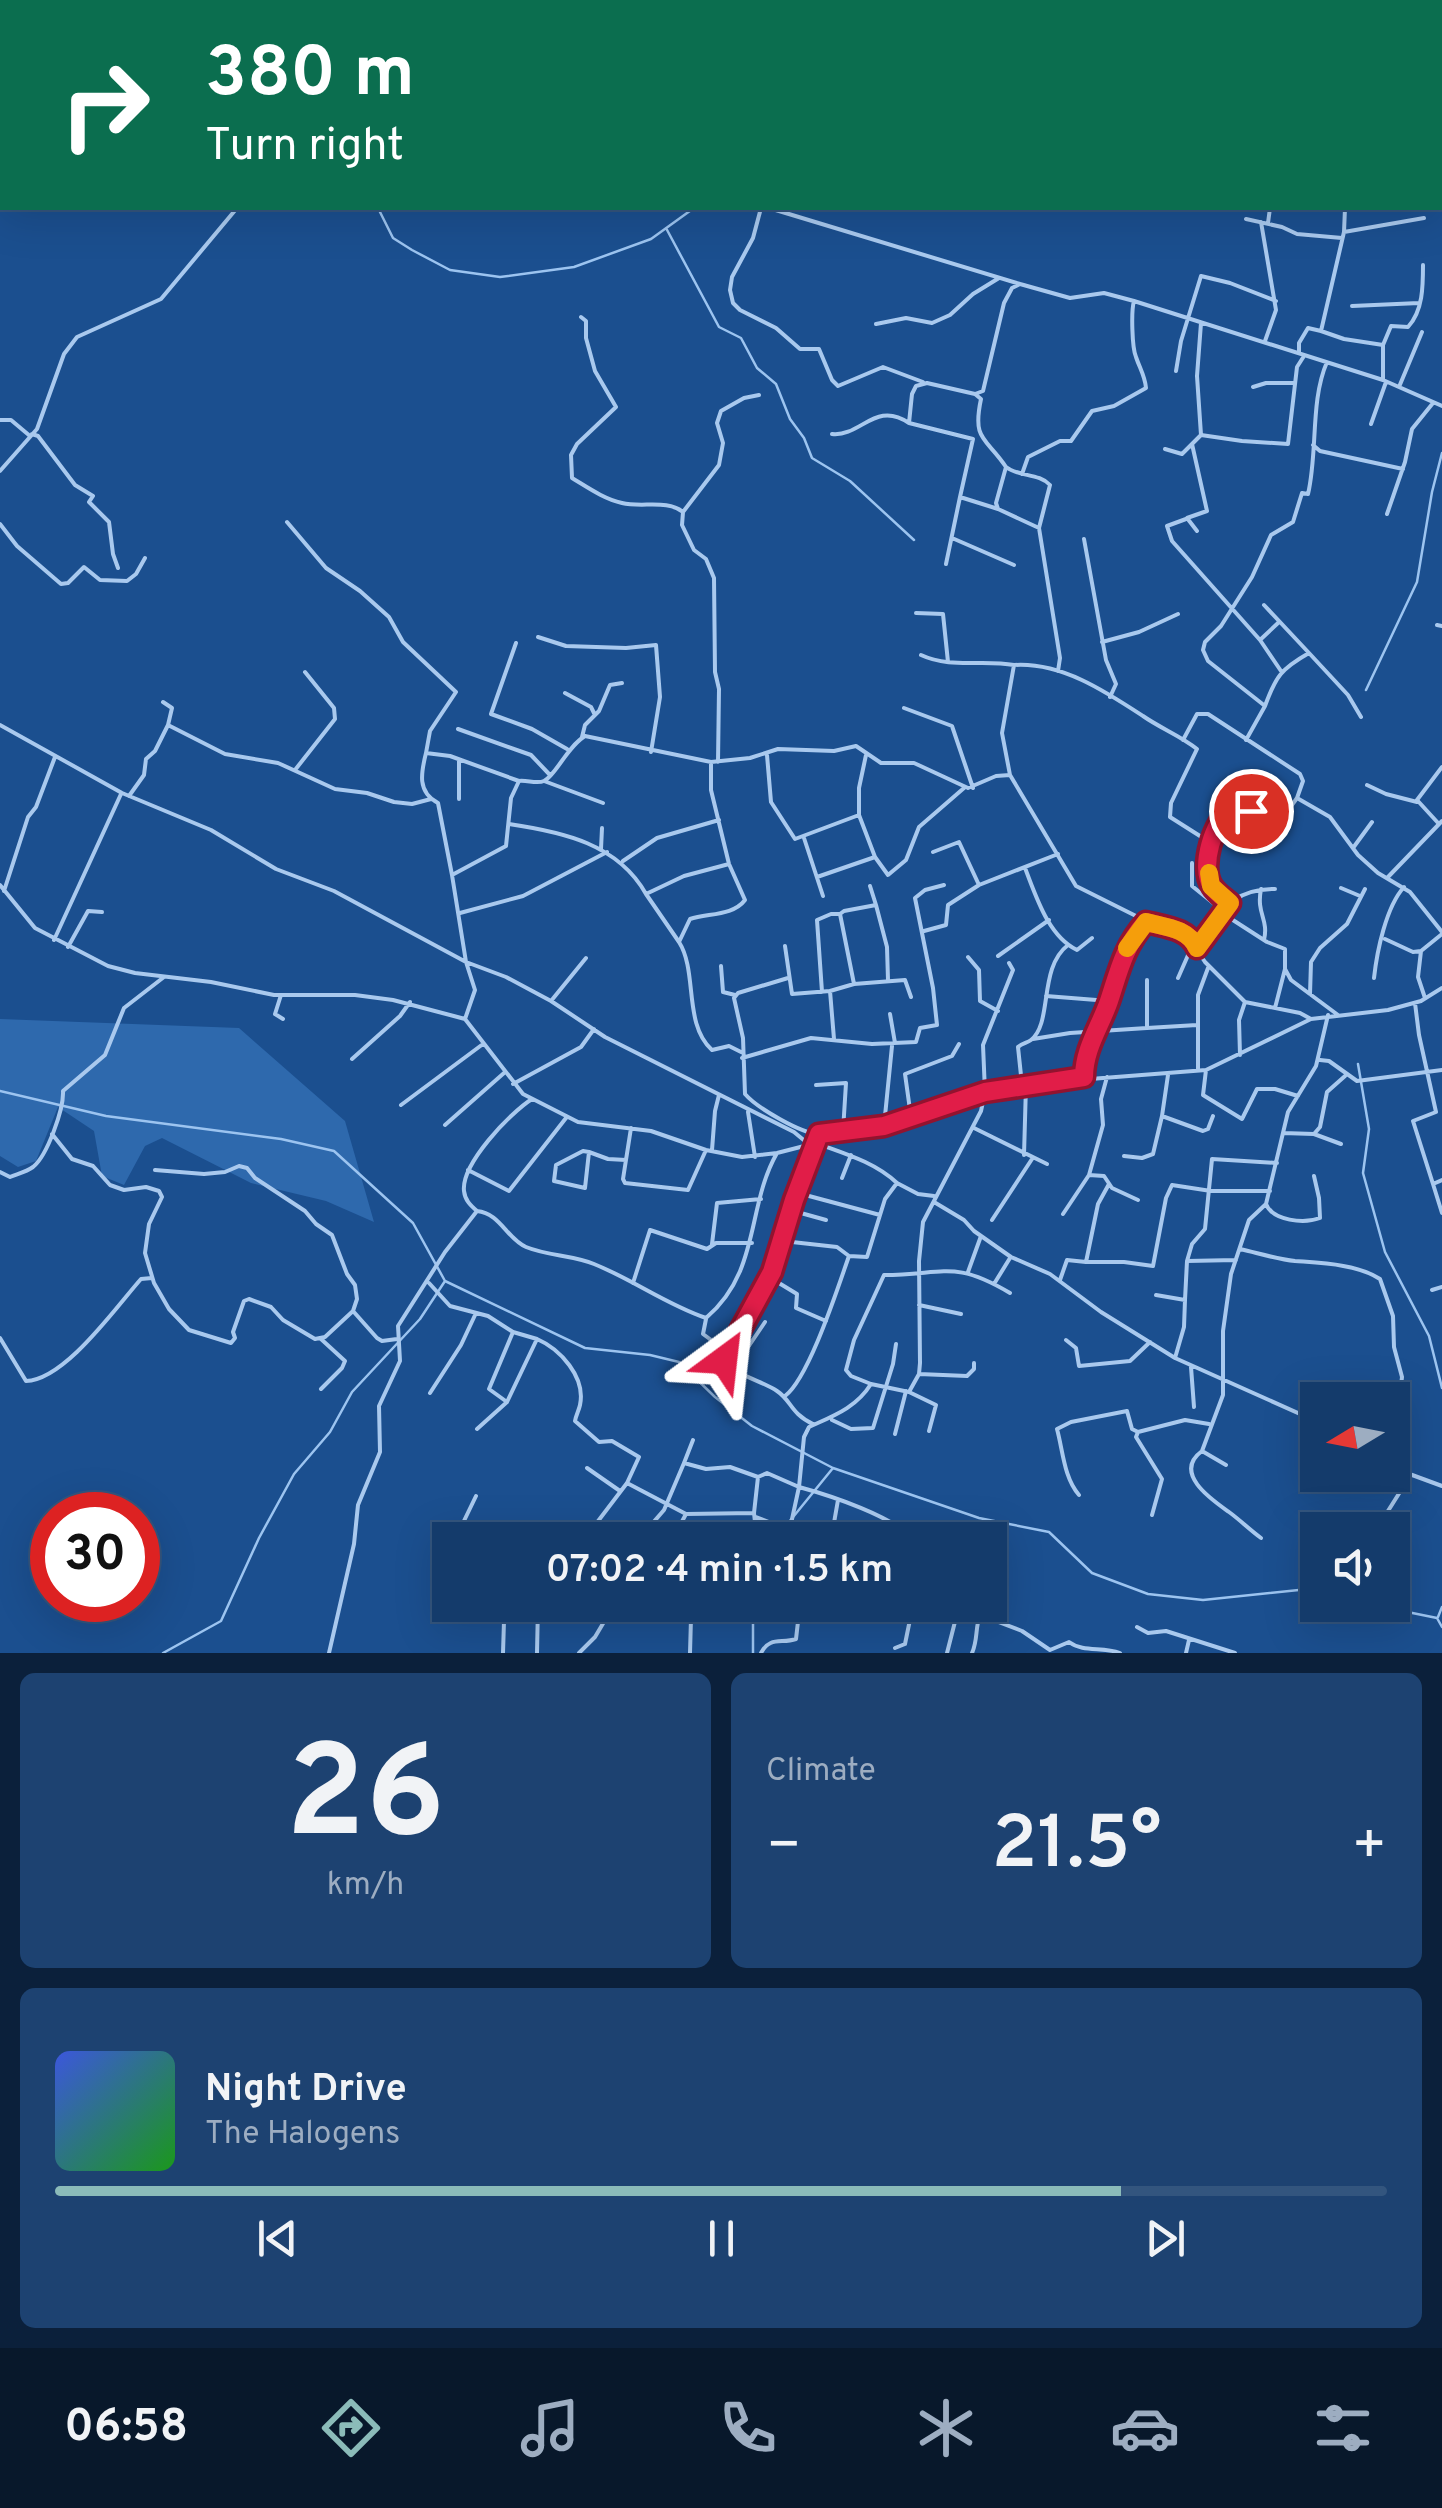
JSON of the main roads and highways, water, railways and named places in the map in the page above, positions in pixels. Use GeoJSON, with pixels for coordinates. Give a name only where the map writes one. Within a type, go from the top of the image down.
{"type":"FeatureCollection","features":[{"type":"Feature","properties":{"kind":"waterway"},"geometry":{"type":"LineString","coordinates":[[379,210],[393,238],[412,250],[450,270],[500,277],[574,267],[651,239],[691,210]]}},
{"type":"Feature","properties":{"kind":"waterway"},"geometry":{"type":"LineString","coordinates":[[666,228],[719,327],[741,338],[757,368],[776,384],[812,458],[850,481],[914,540]]}},
{"type":"Feature","properties":{"kind":"waterway"},"geometry":{"type":"LineString","coordinates":[[1366,690],[1417,582],[1442,453]]}},
{"type":"Feature","properties":{"kind":"waterway"},"geometry":{"type":"LineString","coordinates":[[1358,1064],[1369,1129],[1363,1173],[1385,1252],[1429,1336],[1442,1388]]}},
{"type":"Feature","properties":{"kind":"waterway"},"geometry":{"type":"LineString","coordinates":[[0,1091],[106,1116],[281,1139],[334,1151],[413,1223],[445,1281],[585,1348],[679,1362],[752,1426],[833,1468],[979,1518],[1049,1532],[1092,1573],[1148,1594],[1203,1600],[1300,1590]]}},
{"type":"Feature","properties":{"kind":"waterway"},"geometry":{"type":"LineString","coordinates":[[163,1653],[221,1621],[294,1474],[330,1432],[352,1392],[420,1319],[445,1281]]}},
{"type":"Feature","properties":{"kind":"waterway"},"geometry":{"type":"LineString","coordinates":[[789,1522],[833,1468]]}},
{"type":"Feature","properties":{"kind":"waterway"},"geometry":{"type":"LineString","coordinates":[[1438,1617],[1442,1607]]}},
{"type":"Feature","properties":{"kind":"waterway"},"geometry":{"type":"LineString","coordinates":[[1410,1613],[1437,1618],[1442,1627]]}},
{"type":"Feature","properties":{"kind":"waterway"},"geometry":{"type":"LineString","coordinates":[[753,1622],[753,1653]]}}]}
